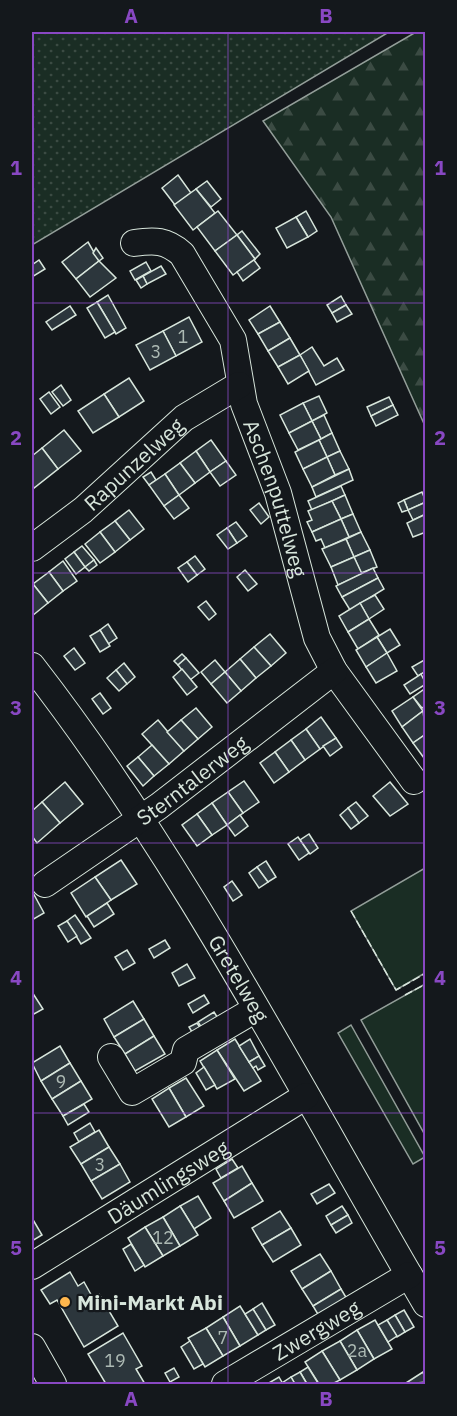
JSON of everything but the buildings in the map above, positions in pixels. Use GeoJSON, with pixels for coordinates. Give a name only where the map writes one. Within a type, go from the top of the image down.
{"type":"FeatureCollection","features":[{"type":"Feature","properties":{"kind":"street","name":"Aschenputtelweg"},"geometry":{"type":"LineString","coordinates":[[134,243],[163,242],[170,244],[182,254],[233,340],[244,404],[288,524],[317,638],[334,671],[414,781]]}},
{"type":"Feature","properties":{"kind":"street","name":"Rapunzelweg"},"geometry":{"type":"LineString","coordinates":[[32,548],[83,510],[184,418],[239,385]]}},
{"type":"Feature","properties":{"kind":"street","name":"Gretelweg"},"geometry":{"type":"LineString","coordinates":[[32,666],[140,820],[256,1009],[426,1304]]}},
{"type":"Feature","properties":{"kind":"street","name":"Sterntalerweg"},"geometry":{"type":"LineString","coordinates":[[45,884],[140,820],[334,671]]}},
{"type":"Feature","properties":{"kind":"street"},"geometry":{"type":"LineString","coordinates":[[111,1057],[132,1092],[183,1062],[186,1050],[256,1009]]}},
{"type":"Feature","properties":{"kind":"street","name":"Däumlingsweg"},"geometry":{"type":"LineString","coordinates":[[32,1266],[306,1096]]}},
{"type":"Feature","properties":{"kind":"street","name":"Zwergweg"},"geometry":{"type":"LineString","coordinates":[[225,1384],[408,1275]]}},
{"type":"Feature","properties":{"kind":"street"},"geometry":{"type":"LineString","coordinates":[[32,1347],[53,1384]]}},
{"type":"Feature","properties":{"kind":"green space"},"geometry":{"type":"Polygon","coordinates":[[[32,32],[389,32],[32,245],[32,32]]]}},
{"type":"Feature","properties":{"kind":"green space"},"geometry":{"type":"Polygon","coordinates":[[[416,32],[426,32],[425,426],[331,217],[263,121],[416,32]]]}},
{"type":"Feature","properties":{"kind":"green space"},"geometry":{"type":"Polygon","coordinates":[[[425,868],[425,973],[396,990],[351,911],[425,868]]]}},
{"type":"Feature","properties":{"kind":"green space"},"geometry":{"type":"Polygon","coordinates":[[[425,984],[425,1135],[361,1020],[425,984]]]}},
{"type":"Feature","properties":{"kind":"green space"},"geometry":{"type":"Polygon","coordinates":[[[351,1025],[425,1157],[413,1164],[338,1033],[351,1025]]]}},
{"type":"Feature","properties":{"kind":"fence"},"geometry":{"type":"LineString","coordinates":[[351,911],[396,990],[426,973]]}},
{"type":"Feature","properties":{"kind":"fence"},"geometry":{"type":"LineString","coordinates":[[405,995],[426,984]]}},
{"type":"Feature","properties":{"kind":"place","name":"Mini-Markt Abi"},"geometry":{"type":"Point","coordinates":[65,1302]}}]}
